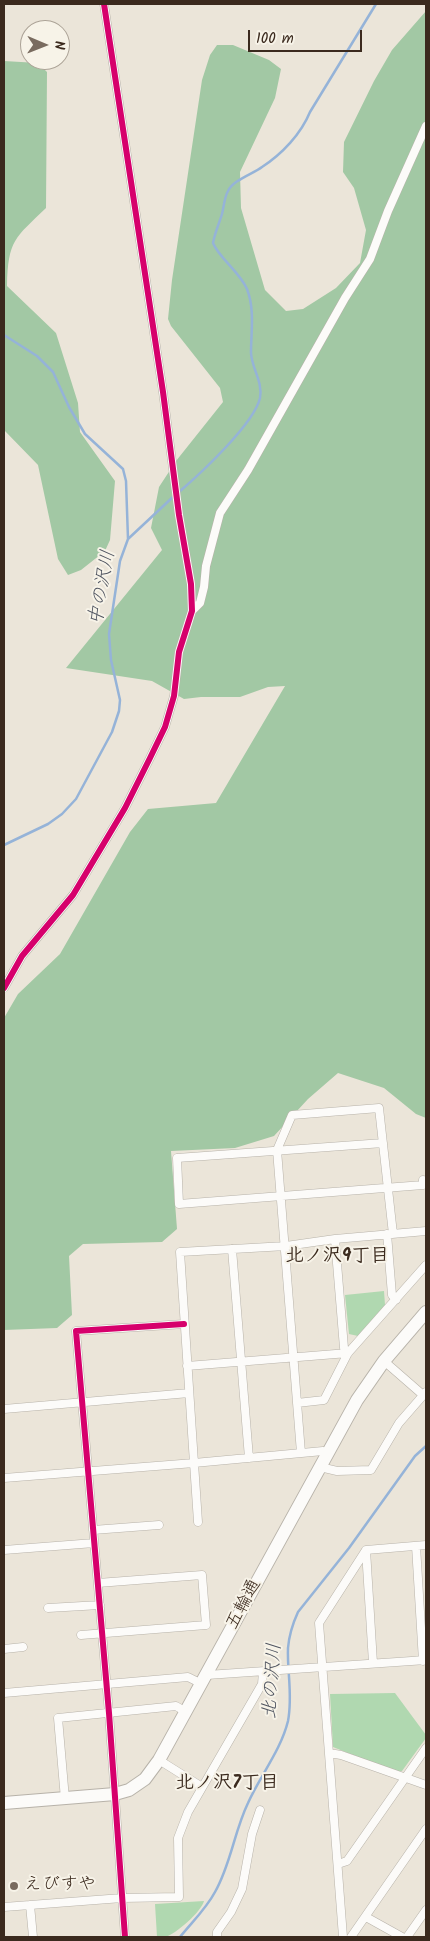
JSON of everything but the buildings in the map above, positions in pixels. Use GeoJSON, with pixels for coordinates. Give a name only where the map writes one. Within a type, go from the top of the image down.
{"type":"FeatureCollection","features":[{"type":"Feature","properties":{"kind":"main road","name":"五輪通"},"geometry":{"type":"LineString","coordinates":[[4,1803],[115,1794],[129,1790],[146,1779],[159,1760],[204,1680],[357,1400],[384,1361],[426,1312]]}},
{"type":"Feature","properties":{"kind":"street"},"geometry":{"type":"LineString","coordinates":[[4,988],[22,956],[73,895],[125,808],[150,758],[165,727],[174,696],[179,652],[192,611],[191,584],[179,515],[163,392],[104,4]]}},
{"type":"Feature","properties":{"kind":"street"},"geometry":{"type":"LineString","coordinates":[[192,611],[200,602],[208,557],[220,513],[248,470],[335,315],[370,259],[388,211],[426,126]]}},
{"type":"Feature","properties":{"kind":"street"},"geometry":{"type":"LineString","coordinates":[[300,1453],[286,1246],[277,1150],[292,1115],[379,1108],[387,1187],[392,1295],[396,1300]]}},
{"type":"Feature","properties":{"kind":"street"},"geometry":{"type":"LineString","coordinates":[[383,1143],[177,1158],[179,1204],[423,1185],[424,1180]]}},
{"type":"Feature","properties":{"kind":"street"},"geometry":{"type":"LineString","coordinates":[[198,1522],[180,1252],[286,1246],[335,1239],[426,1231]]}},
{"type":"Feature","properties":{"kind":"street"},"geometry":{"type":"LineString","coordinates":[[335,1239],[344,1348],[348,1353]]}},
{"type":"Feature","properties":{"kind":"street"},"geometry":{"type":"LineString","coordinates":[[232,1249],[249,1458]]}},
{"type":"Feature","properties":{"kind":"street"},"geometry":{"type":"LineString","coordinates":[[297,1403],[324,1400],[348,1353],[426,1266]]}},
{"type":"Feature","properties":{"kind":"street"},"geometry":{"type":"LineString","coordinates":[[125,1937],[109,1713],[76,1331],[184,1324]]}},
{"type":"Feature","properties":{"kind":"street"},"geometry":{"type":"LineString","coordinates":[[187,1366],[348,1353]]}},
{"type":"Feature","properties":{"kind":"street"},"geometry":{"type":"LineString","coordinates":[[320,1467],[336,1471],[371,1470],[399,1423],[425,1393],[384,1361]]}},
{"type":"Feature","properties":{"kind":"street"},"geometry":{"type":"LineString","coordinates":[[4,1409],[189,1393]]}},
{"type":"Feature","properties":{"kind":"street"},"geometry":{"type":"LineString","coordinates":[[4,1478],[322,1451],[328,1454]]}},
{"type":"Feature","properties":{"kind":"street"},"geometry":{"type":"LineString","coordinates":[[93,1530],[159,1526]]}},
{"type":"Feature","properties":{"kind":"street"},"geometry":{"type":"LineString","coordinates":[[4,1550],[94,1543]]}},
{"type":"Feature","properties":{"kind":"street"},"geometry":{"type":"LineString","coordinates":[[366,1550],[426,1545]]}},
{"type":"Feature","properties":{"kind":"street"},"geometry":{"type":"LineString","coordinates":[[4,1693],[188,1677],[204,1680],[302,1668],[425,1660],[416,1546]]}},
{"type":"Feature","properties":{"kind":"street"},"geometry":{"type":"LineString","coordinates":[[366,1550],[373,1664]]}},
{"type":"Feature","properties":{"kind":"street"},"geometry":{"type":"LineString","coordinates":[[343,1937],[319,1623],[366,1550]]}},
{"type":"Feature","properties":{"kind":"street"},"geometry":{"type":"LineString","coordinates":[[81,1635],[206,1624],[202,1575],[98,1582]]}},
{"type":"Feature","properties":{"kind":"street"},"geometry":{"type":"LineString","coordinates":[[48,1608],[100,1605]]}},
{"type":"Feature","properties":{"kind":"street"},"geometry":{"type":"LineString","coordinates":[[4,1649],[23,1647]]}},
{"type":"Feature","properties":{"kind":"street"},"geometry":{"type":"LineString","coordinates":[[4,1907],[122,1898],[179,1897],[178,1838],[188,1812],[262,1684],[263,1672]]}},
{"type":"Feature","properties":{"kind":"street"},"geometry":{"type":"LineString","coordinates":[[65,1799],[58,1718],[176,1706],[186,1712]]}},
{"type":"Feature","properties":{"kind":"street"},"geometry":{"type":"LineString","coordinates":[[338,1864],[347,1861],[426,1748]]}},
{"type":"Feature","properties":{"kind":"street"},"geometry":{"type":"LineString","coordinates":[[329,1753],[341,1755],[426,1785]]}},
{"type":"Feature","properties":{"kind":"street"},"geometry":{"type":"LineString","coordinates":[[159,1760],[202,1787]]}},
{"type":"Feature","properties":{"kind":"street"},"geometry":{"type":"LineString","coordinates":[[217,1937],[217,1932],[231,1912],[242,1889],[252,1834],[260,1810]]}},
{"type":"Feature","properties":{"kind":"street"},"geometry":{"type":"LineString","coordinates":[[351,1937],[426,1830]]}},
{"type":"Feature","properties":{"kind":"street"},"geometry":{"type":"LineString","coordinates":[[30,1905],[33,1937]]}},
{"type":"Feature","properties":{"kind":"street"},"geometry":{"type":"LineString","coordinates":[[407,1937],[426,1910]]}},
{"type":"Feature","properties":{"kind":"street"},"geometry":{"type":"LineString","coordinates":[[366,1917],[402,1937]]}},
{"type":"Feature","properties":{"kind":"green space"},"geometry":{"type":"Polygon","coordinates":[[[426,11],[426,1118],[416,1114],[384,1088],[338,1073],[308,1099],[274,1136],[235,1148],[171,1151],[177,1229],[162,1242],[83,1244],[69,1256],[72,1315],[57,1328],[4,1330],[4,1018],[18,994],[60,954],[130,832],[148,809],[216,803],[285,686],[268,687],[240,697],[184,699],[152,681],[66,668],[162,550],[151,528],[159,487],[176,461],[223,402],[220,388],[171,326],[168,319],[172,280],[202,80],[210,55],[217,45],[233,45],[269,60],[281,69],[275,98],[240,172],[241,208],[265,290],[286,311],[303,309],[336,288],[360,263],[366,230],[354,188],[343,172],[344,142],[374,81],[392,50],[426,11]]]}},
{"type":"Feature","properties":{"kind":"green space"},"geometry":{"type":"Polygon","coordinates":[[[4,61],[20,62],[20,70],[45,70],[47,72],[46,208],[27,226],[15,241],[9,259],[7,286],[56,333],[78,403],[80,432],[115,481],[110,540],[105,551],[81,570],[68,575],[58,559],[38,465],[4,430],[4,61]]]}},
{"type":"Feature","properties":{"kind":"green space"},"geometry":{"type":"Polygon","coordinates":[[[384,1291],[385,1305],[358,1336],[349,1334],[345,1295],[384,1291]]]}},
{"type":"Feature","properties":{"kind":"green space"},"geometry":{"type":"Polygon","coordinates":[[[395,1693],[426,1735],[426,1738],[402,1771],[395,1772],[333,1747],[330,1694],[395,1693]]]}},
{"type":"Feature","properties":{"kind":"green space"},"geometry":{"type":"Polygon","coordinates":[[[204,1901],[198,1911],[181,1927],[169,1935],[157,1937],[155,1904],[204,1901]]]}},
{"type":"Feature","properties":{"kind":"waterway"},"geometry":{"type":"LineString","coordinates":[[179,492],[225,448],[248,421],[256,409],[261,392],[251,353],[252,321],[247,289],[213,243],[227,194],[234,184],[277,156],[296,136],[376,4]]}},
{"type":"Feature","properties":{"kind":"waterway","name":"中の沢川"},"geometry":{"type":"LineString","coordinates":[[4,335],[37,356],[53,372],[69,407],[85,434],[123,469],[126,481],[128,539],[120,561],[109,634],[111,660],[120,700],[119,711],[112,732],[76,799],[62,814],[48,824],[4,845]]}},
{"type":"Feature","properties":{"kind":"waterway"},"geometry":{"type":"LineString","coordinates":[[128,539],[174,496]]}},
{"type":"Feature","properties":{"kind":"waterway","name":"北の沢川"},"geometry":{"type":"LineString","coordinates":[[180,1937],[203,1910],[215,1892],[225,1870],[243,1814],[285,1732],[290,1702],[288,1648],[298,1612],[349,1548],[415,1456],[426,1446]]}},
{"type":"Feature","properties":{"kind":"cycle path"},"geometry":{"type":"LineString","coordinates":[[4,988],[22,956],[73,895],[125,808],[150,758],[165,727],[174,696],[179,652],[192,611],[191,584],[179,515],[163,392],[104,4]]}},
{"type":"Feature","properties":{"kind":"cycle path"},"geometry":{"type":"LineString","coordinates":[[125,1937],[109,1713],[76,1331],[184,1324]]}},
{"type":"Feature","properties":{"kind":"place","name":"えびすや"},"geometry":{"type":"Point","coordinates":[14,1886]}},
{"type":"Feature","properties":{"kind":"district","name":"北ノ沢9丁目"},"geometry":{"type":"Point","coordinates":[337,1258]}},
{"type":"Feature","properties":{"kind":"district","name":"北ノ沢7丁目"},"geometry":{"type":"Point","coordinates":[227,1785]}}]}
